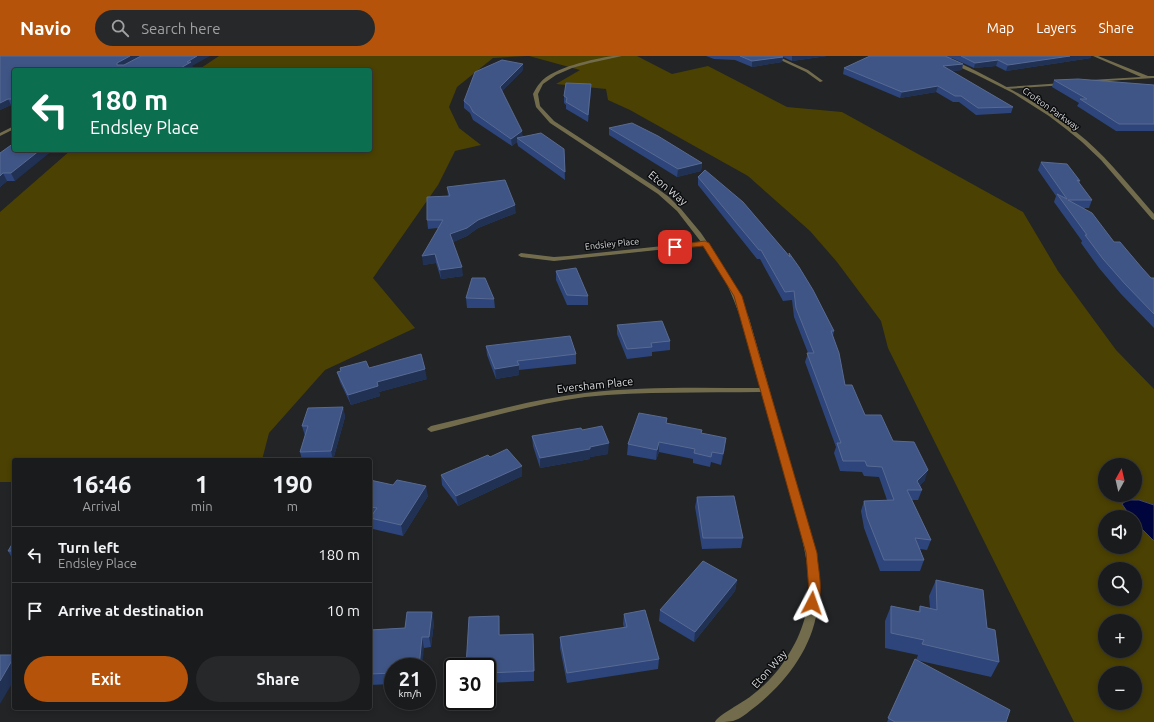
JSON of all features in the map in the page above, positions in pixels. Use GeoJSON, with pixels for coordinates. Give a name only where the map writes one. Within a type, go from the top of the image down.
{"type":"FeatureCollection","features":[{"type":"Feature","properties":{"kind":"street","name":"Eton Way"},"geometry":{"type":"LineString","coordinates":[[620,56],[570,67],[551,76],[537,87],[534,97],[536,104],[541,113],[552,122],[662,195],[679,209],[705,243],[738,296],[811,553],[814,591],[808,626],[796,656],[766,693],[721,722]]}},
{"type":"Feature","properties":{"kind":"street"},"geometry":{"type":"LineString","coordinates":[[774,56],[814,74],[821,81]]}},
{"type":"Feature","properties":{"kind":"street","name":"Crofton Parkway"},"geometry":{"type":"LineString","coordinates":[[937,56],[1006,88],[1050,115],[1084,142],[1108,165],[1154,218]]}},
{"type":"Feature","properties":{"kind":"street"},"geometry":{"type":"LineString","coordinates":[[1095,56],[1154,80]]}},
{"type":"Feature","properties":{"kind":"street"},"geometry":{"type":"LineString","coordinates":[[1085,82],[1154,77]]}},
{"type":"Feature","properties":{"kind":"street"},"geometry":{"type":"LineString","coordinates":[[1006,88],[1069,83]]}},
{"type":"Feature","properties":{"kind":"street"},"geometry":{"type":"LineString","coordinates":[[0,135],[12,128]]}},
{"type":"Feature","properties":{"kind":"street"},"geometry":{"type":"LineString","coordinates":[[0,130],[8,130]]}},
{"type":"Feature","properties":{"kind":"street","name":"Endsley Place"},"geometry":{"type":"LineString","coordinates":[[521,255],[568,258],[705,243]]}},
{"type":"Feature","properties":{"kind":"street","name":"Eversham Place"},"geometry":{"type":"LineString","coordinates":[[431,429],[554,400],[585,395],[639,391],[765,390]]}},
{"type":"Feature","properties":{"kind":"shaded area"},"geometry":{"type":"Polygon","coordinates":[[[219,56],[527,56],[493,58],[457,87],[449,107],[459,128],[481,145],[455,151],[438,185],[373,278],[415,328],[325,370],[269,433],[263,458],[12,458],[12,482],[0,482],[0,212],[69,152],[372,152],[372,68],[201,68],[219,56]]]}},
{"type":"Feature","properties":{"kind":"shaded area"},"geometry":{"type":"Polygon","coordinates":[[[529,56],[637,56],[672,74],[708,66],[787,107],[842,112],[1023,212],[1058,271],[1116,350],[1154,389],[1154,722],[1074,722],[888,348],[881,321],[837,262],[810,231],[748,176],[630,110],[608,100],[606,89],[556,84],[580,70],[529,56]]]}},
{"type":"Feature","properties":{"kind":"shaded area"},"geometry":{"type":"Polygon","coordinates":[[[1142,501],[1154,505],[1154,541],[1142,529],[1142,510],[1126,510],[1122,504],[1124,502],[1142,501]]]}},
{"type":"Feature","properties":{"kind":"building"},"geometry":{"type":"Polygon","coordinates":[[[0,56],[130,56],[117,63],[117,65],[124,65],[141,56],[197,56],[187,62],[191,62],[180,68],[12,68],[12,99],[8,99],[0,103],[0,56]]]}},
{"type":"Feature","properties":{"kind":"building"},"geometry":{"type":"Polygon","coordinates":[[[740,56],[781,56],[783,57],[752,61],[740,56]]]}},
{"type":"Feature","properties":{"kind":"building"},"geometry":{"type":"Polygon","coordinates":[[[870,56],[945,56],[963,64],[943,66],[1013,107],[978,108],[961,96],[955,96],[938,86],[902,92],[844,68],[870,56]]]}},
{"type":"Feature","properties":{"kind":"building"},"geometry":{"type":"Polygon","coordinates":[[[961,56],[1070,56],[1008,65],[998,60],[975,63],[961,56]]]}},
{"type":"Feature","properties":{"kind":"building"},"geometry":{"type":"Polygon","coordinates":[[[502,60],[523,64],[500,87],[522,131],[511,139],[473,112],[470,106],[464,101],[475,72],[502,60]]]}},
{"type":"Feature","properties":{"kind":"building"},"geometry":{"type":"Polygon","coordinates":[[[1078,79],[1154,85],[1154,124],[1119,124],[1080,99],[1087,99],[1054,80],[1078,79]]]}},
{"type":"Feature","properties":{"kind":"building"},"geometry":{"type":"Polygon","coordinates":[[[566,83],[591,84],[588,115],[566,102],[567,98],[564,96],[566,83]]]}},
{"type":"Feature","properties":{"kind":"building"},"geometry":{"type":"Polygon","coordinates":[[[632,123],[658,136],[702,163],[678,169],[609,128],[632,123]]]}},
{"type":"Feature","properties":{"kind":"building"},"geometry":{"type":"Polygon","coordinates":[[[541,133],[564,149],[565,172],[517,138],[541,133]]]}},
{"type":"Feature","properties":{"kind":"building"},"geometry":{"type":"Polygon","coordinates":[[[12,144],[12,152],[37,152],[11,173],[3,173],[0,176],[0,153],[12,144]]]}},
{"type":"Feature","properties":{"kind":"building"},"geometry":{"type":"Polygon","coordinates":[[[1041,162],[1067,164],[1092,200],[1068,200],[1092,213],[1114,242],[1120,242],[1151,278],[1154,278],[1154,314],[1103,259],[1085,235],[1087,235],[1057,194],[1067,199],[1041,162]]]}},
{"type":"Feature","properties":{"kind":"building"},"geometry":{"type":"Polygon","coordinates":[[[705,170],[743,202],[790,257],[789,253],[799,267],[813,290],[834,331],[831,331],[839,353],[845,385],[852,385],[865,415],[881,415],[893,441],[914,442],[928,470],[917,481],[922,490],[907,490],[931,540],[915,538],[924,560],[884,560],[867,517],[864,501],[894,500],[882,467],[867,466],[865,461],[843,461],[837,443],[841,443],[807,353],[814,353],[796,308],[794,291],[785,292],[761,250],[759,250],[698,177],[705,170]]]}},
{"type":"Feature","properties":{"kind":"building"},"geometry":{"type":"Polygon","coordinates":[[[505,180],[515,205],[478,220],[467,228],[450,234],[462,267],[440,270],[435,254],[422,256],[443,220],[427,220],[427,197],[450,196],[447,187],[505,180]]]}},
{"type":"Feature","properties":{"kind":"building"},"geometry":{"type":"Polygon","coordinates":[[[576,268],[588,296],[567,295],[556,271],[576,268]]]}},
{"type":"Feature","properties":{"kind":"building"},"geometry":{"type":"Polygon","coordinates":[[[472,278],[485,278],[494,299],[466,298],[472,278]]]}},
{"type":"Feature","properties":{"kind":"building"},"geometry":{"type":"Polygon","coordinates":[[[662,321],[670,341],[651,343],[652,347],[627,349],[617,325],[662,321]]]}},
{"type":"Feature","properties":{"kind":"building"},"geometry":{"type":"Polygon","coordinates":[[[570,336],[576,354],[517,361],[519,365],[495,369],[486,346],[570,336]]]}},
{"type":"Feature","properties":{"kind":"building"},"geometry":{"type":"Polygon","coordinates":[[[421,354],[425,369],[377,382],[378,386],[348,395],[337,372],[341,371],[340,368],[366,361],[369,368],[421,354]]]}},
{"type":"Feature","properties":{"kind":"building"},"geometry":{"type":"Polygon","coordinates":[[[343,407],[331,451],[300,452],[308,426],[302,426],[308,408],[343,407]]]}},
{"type":"Feature","properties":{"kind":"building"},"geometry":{"type":"Polygon","coordinates":[[[639,413],[667,418],[666,423],[702,430],[701,433],[726,438],[723,454],[712,452],[711,457],[694,453],[695,449],[659,442],[657,450],[628,444],[639,413]]]}},
{"type":"Feature","properties":{"kind":"building"},"geometry":{"type":"Polygon","coordinates":[[[602,426],[609,443],[590,447],[590,449],[540,458],[532,436],[581,428],[582,430],[602,426]]]}},
{"type":"Feature","properties":{"kind":"building"},"geometry":{"type":"Polygon","coordinates":[[[507,449],[522,466],[456,496],[441,475],[488,455],[490,457],[507,449]]]}},
{"type":"Feature","properties":{"kind":"building"},"geometry":{"type":"Polygon","coordinates":[[[372,480],[393,485],[397,480],[426,486],[401,525],[372,518],[372,515],[377,508],[372,507],[372,480]]]}},
{"type":"Feature","properties":{"kind":"building"},"geometry":{"type":"Polygon","coordinates":[[[734,496],[743,538],[703,538],[697,497],[734,496]]]}},
{"type":"Feature","properties":{"kind":"building"},"geometry":{"type":"Polygon","coordinates":[[[12,544],[12,551],[8,551],[12,544]]]}},
{"type":"Feature","properties":{"kind":"building"},"geometry":{"type":"Polygon","coordinates":[[[703,561],[737,580],[695,632],[660,610],[703,561]]]}},
{"type":"Feature","properties":{"kind":"building"},"geometry":{"type":"Polygon","coordinates":[[[936,580],[983,590],[987,628],[995,630],[999,662],[922,644],[924,640],[891,633],[891,606],[920,612],[920,606],[937,610],[936,580]]]}},
{"type":"Feature","properties":{"kind":"building"},"geometry":{"type":"Polygon","coordinates":[[[645,610],[659,659],[567,673],[560,637],[627,627],[624,614],[645,610]]]}},
{"type":"Feature","properties":{"kind":"building"},"geometry":{"type":"Polygon","coordinates":[[[407,612],[432,612],[429,637],[422,637],[420,658],[384,658],[384,673],[372,674],[372,630],[405,628],[407,612]]]}},
{"type":"Feature","properties":{"kind":"building"},"geometry":{"type":"Polygon","coordinates":[[[499,616],[499,635],[533,634],[534,671],[496,673],[496,658],[467,658],[469,617],[499,616]]]}},
{"type":"Feature","properties":{"kind":"building"},"geometry":{"type":"Polygon","coordinates":[[[0,655],[12,655],[12,660],[0,681],[0,655]]]}},
{"type":"Feature","properties":{"kind":"building"},"geometry":{"type":"Polygon","coordinates":[[[915,659],[1010,710],[1006,722],[895,722],[888,718],[915,659]]]}},
{"type":"Feature","properties":{"kind":"route"},"geometry":{"type":"LineString","coordinates":[[675,247],[705,243],[738,296],[811,553],[814,591],[812,603]]}}]}
